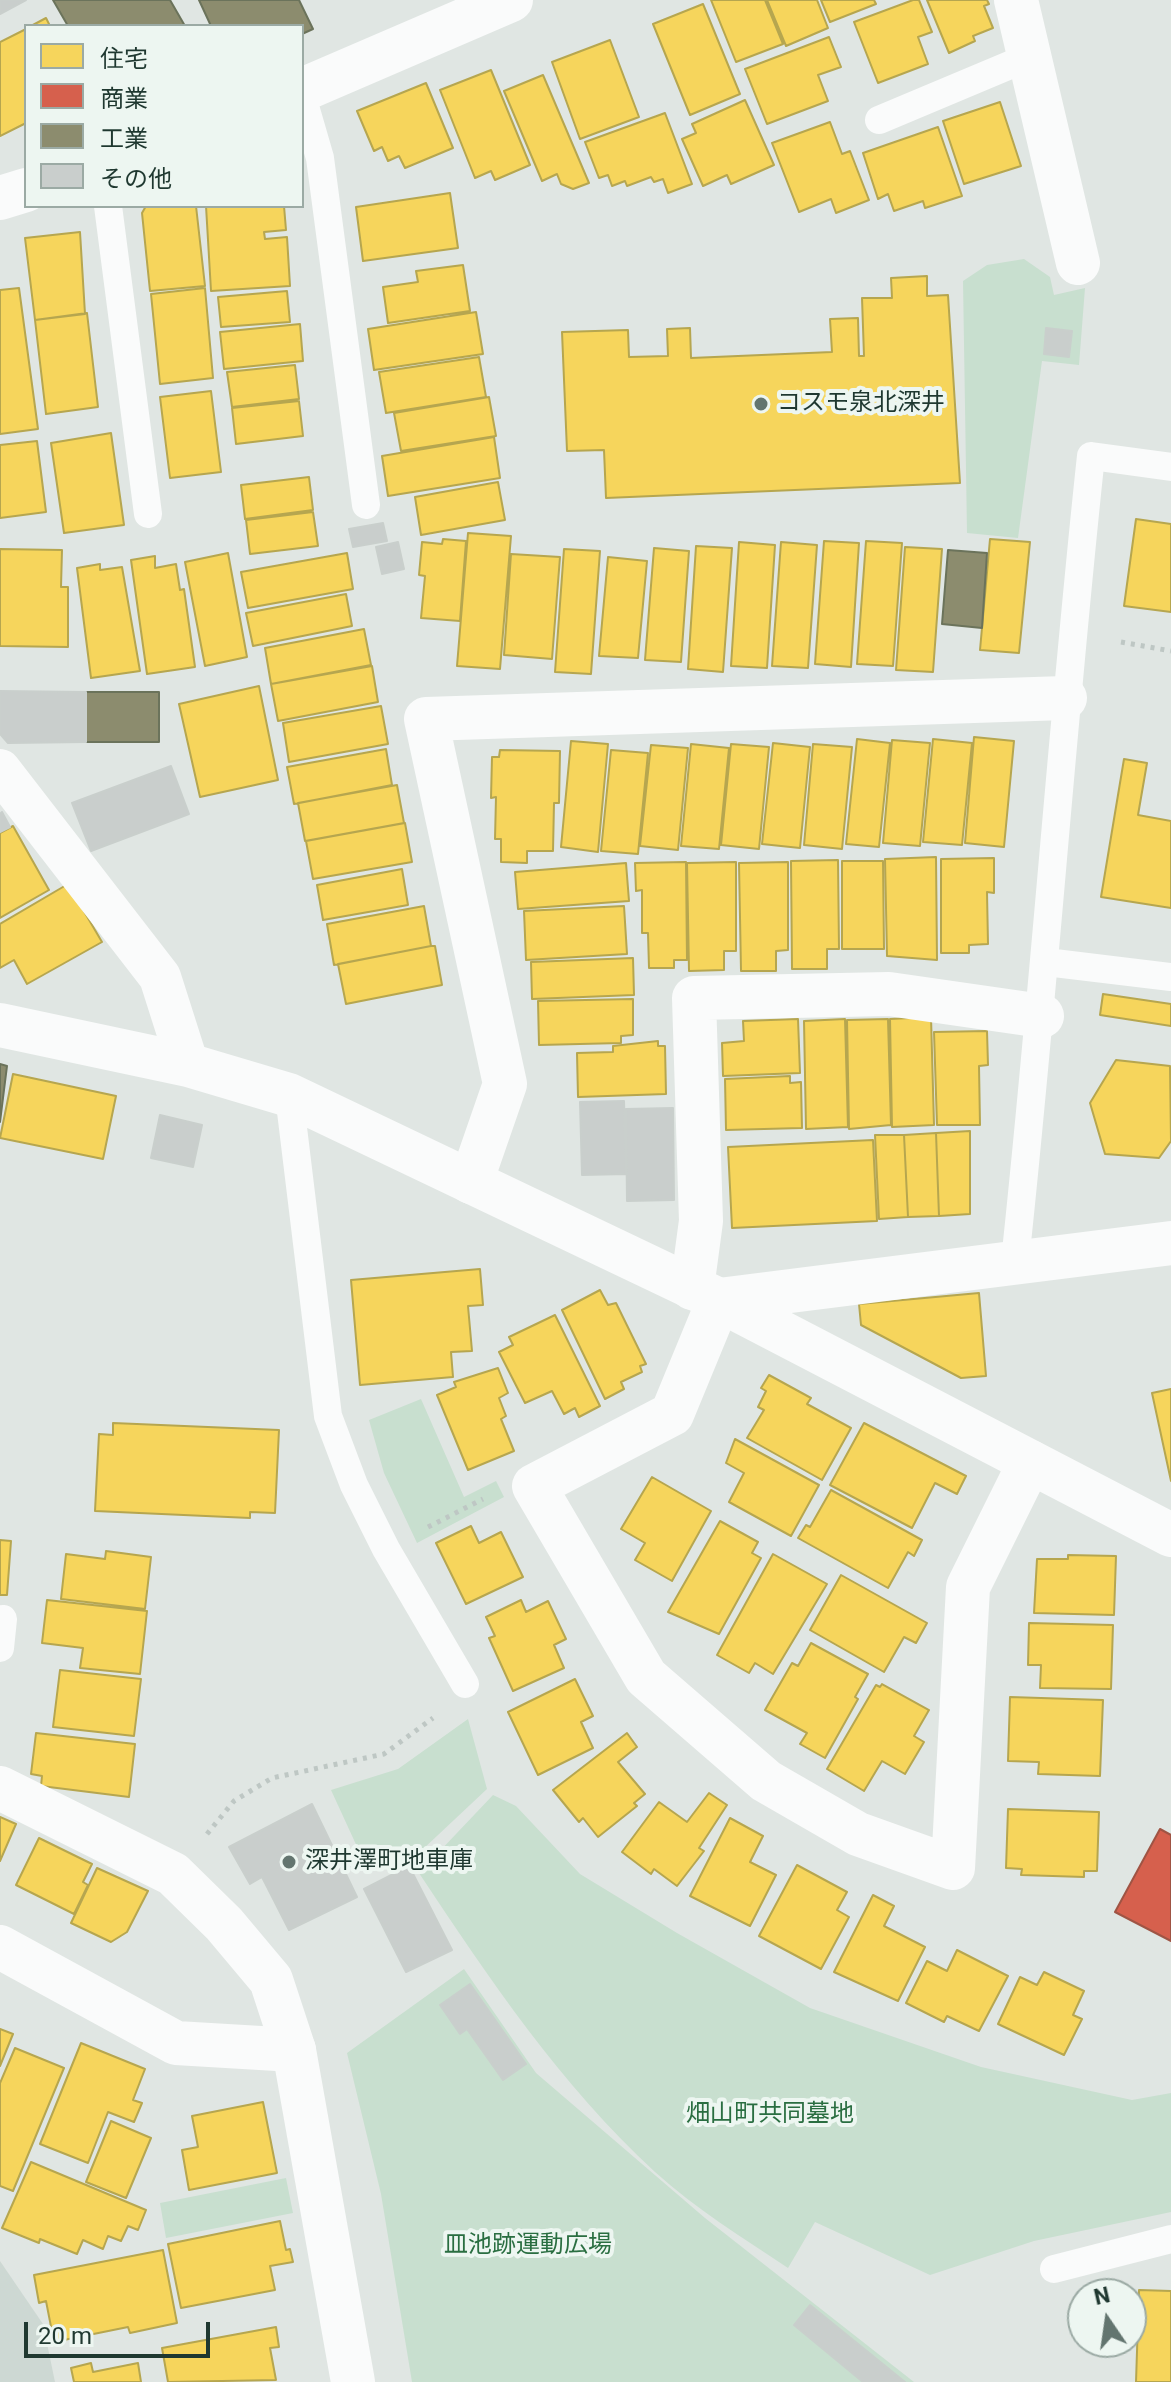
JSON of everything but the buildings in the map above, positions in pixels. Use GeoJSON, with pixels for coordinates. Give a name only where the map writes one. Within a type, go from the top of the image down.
{"type":"FeatureCollection","features":[{"type":"Feature","properties":{"kind":"street"},"geometry":{"type":"LineString","coordinates":[[304,92],[511,0]]}},
{"type":"Feature","properties":{"kind":"street"},"geometry":{"type":"LineString","coordinates":[[1016,0],[1078,263]]}},
{"type":"Feature","properties":{"kind":"street"},"geometry":{"type":"LineString","coordinates":[[0,198],[24,191]]}},
{"type":"Feature","properties":{"kind":"street"},"geometry":{"type":"LineString","coordinates":[[471,1182],[505,1084],[426,719],[1065,698]]}},
{"type":"Feature","properties":{"kind":"street"},"geometry":{"type":"LineString","coordinates":[[0,770],[160,977],[188,1065]]}},
{"type":"Feature","properties":{"kind":"street"},"geometry":{"type":"LineString","coordinates":[[1030,1462],[968,1587],[953,1868],[858,1834],[766,1781],[646,1677],[534,1486],[672,1414],[706,1294],[694,998],[889,994],[1042,1016]]}},
{"type":"Feature","properties":{"kind":"street"},"geometry":{"type":"LineString","coordinates":[[0,1025],[188,1065],[289,1095],[706,1294],[1171,1535]]}},
{"type":"Feature","properties":{"kind":"street"},"geometry":{"type":"LineString","coordinates":[[706,1294],[1171,1243]]}},
{"type":"Feature","properties":{"kind":"street"},"geometry":{"type":"LineString","coordinates":[[0,1788],[173,1874],[224,1924],[271,1980],[294,2050],[353,2382]]}},
{"type":"Feature","properties":{"kind":"street"},"geometry":{"type":"LineString","coordinates":[[0,1947],[176,2043],[294,2050]]}},
{"type":"Feature","properties":{"kind":"lane"},"geometry":{"type":"LineString","coordinates":[[879,120],[1029,57]]}},
{"type":"Feature","properties":{"kind":"lane"},"geometry":{"type":"LineString","coordinates":[[304,100],[320,158],[366,505]]}},
{"type":"Feature","properties":{"kind":"lane"},"geometry":{"type":"LineString","coordinates":[[108,208],[148,514]]}},
{"type":"Feature","properties":{"kind":"lane"},"geometry":{"type":"LineString","coordinates":[[1015,1261],[1042,1016],[1065,698],[1091,456],[1171,467]]}},
{"type":"Feature","properties":{"kind":"lane"},"geometry":{"type":"LineString","coordinates":[[1046,962],[1171,977]]}},
{"type":"Feature","properties":{"kind":"lane"},"geometry":{"type":"LineString","coordinates":[[289,1095],[328,1416],[354,1485],[386,1549],[465,1684]]}},
{"type":"Feature","properties":{"kind":"lane"},"geometry":{"type":"LineString","coordinates":[[0,1648],[3,1619]]}},
{"type":"Feature","properties":{"kind":"lane"},"geometry":{"type":"LineString","coordinates":[[1054,2269],[1171,2239]]}},
{"type":"Feature","properties":{"kind":"path"},"geometry":{"type":"LineString","coordinates":[[427,1528],[500,1490],[534,1486]]}},
{"type":"Feature","properties":{"kind":"path"},"geometry":{"type":"LineString","coordinates":[[173,1874],[234,1801],[272,1778],[384,1754],[436,1717],[465,1684]]}},
{"type":"Feature","properties":{"kind":"shaded area"},"geometry":{"type":"Polygon","coordinates":[[[0,2261],[43,2324],[55,2382],[0,2382],[0,2261]]]}},
{"type":"Feature","properties":{"kind":"green space"},"geometry":{"type":"Polygon","coordinates":[[[1024,259],[1050,277],[1054,295],[1085,288],[1079,365],[1042,361],[1018,538],[967,533],[963,281],[987,265],[1024,259]]]}},
{"type":"Feature","properties":{"kind":"green space"},"geometry":{"type":"Polygon","coordinates":[[[421,1399],[464,1497],[496,1481],[504,1497],[417,1543],[384,1473],[369,1420],[421,1399]]]}},
{"type":"Feature","properties":{"kind":"green space"},"geometry":{"type":"Polygon","coordinates":[[[468,1719],[487,1789],[405,1866],[365,1864],[331,1790],[398,1769],[468,1719]]]}},
{"type":"Feature","properties":{"kind":"green space","name":"畑山町共同墓地"},"geometry":{"type":"Polygon","coordinates":[[[493,1795],[516,1806],[580,1874],[810,2008],[981,2067],[1132,2100],[1171,2093],[1171,2212],[1034,2241],[930,2275],[815,2222],[788,2268],[687,2198],[620,2138],[528,2030],[419,1873],[493,1795]]]}},
{"type":"Feature","properties":{"kind":"green space","name":"皿池跡運動広場"},"geometry":{"type":"Polygon","coordinates":[[[464,1969],[536,2073],[705,2218],[914,2382],[412,2382],[381,2194],[347,2053],[464,1969]]]}},
{"type":"Feature","properties":{"kind":"green space"},"geometry":{"type":"Polygon","coordinates":[[[286,2178],[293,2213],[166,2238],[160,2203],[286,2178]]]}},
{"type":"Feature","properties":{"kind":"place","name":"コスモ泉北深井"},"geometry":{"type":"Point","coordinates":[761,404]}},
{"type":"Feature","properties":{"kind":"place","name":"深井澤町地車庫"},"geometry":{"type":"Point","coordinates":[289,1862]}}]}
